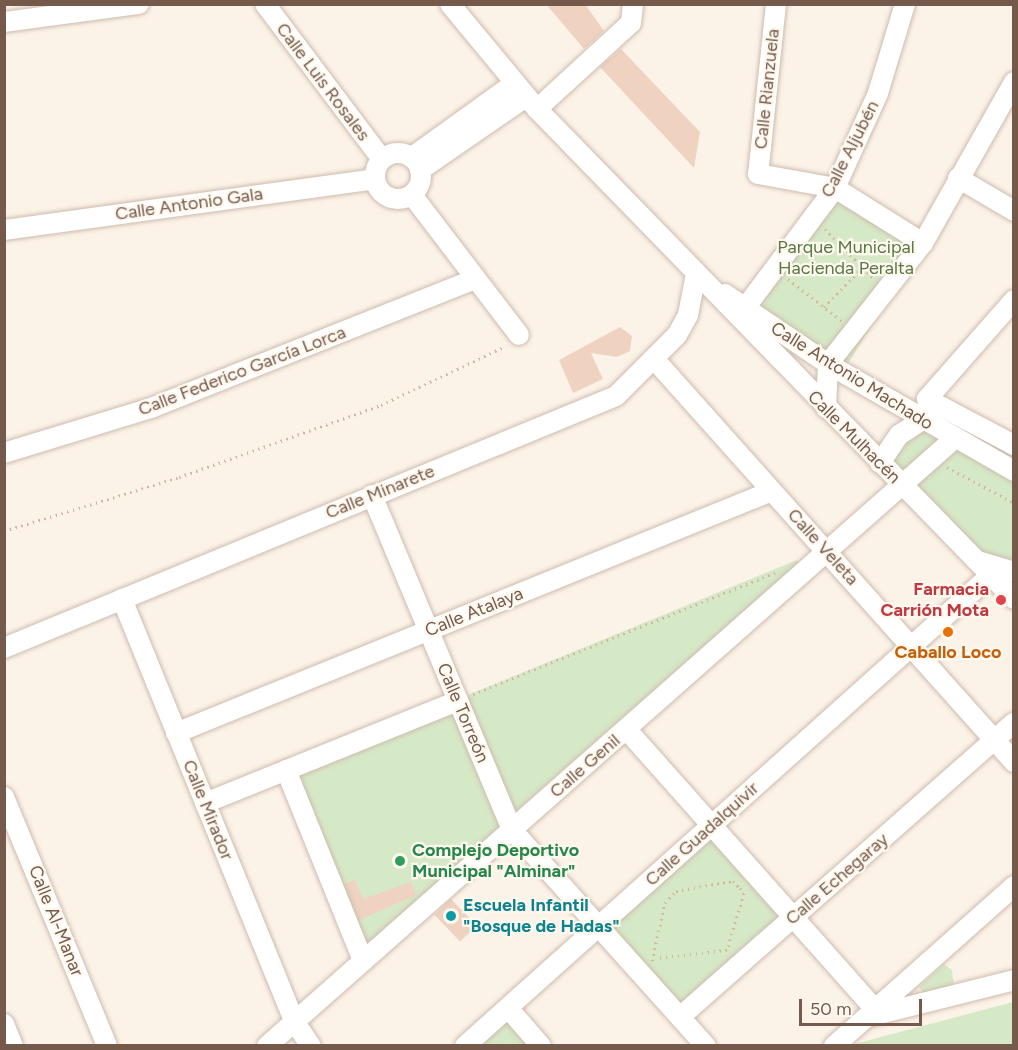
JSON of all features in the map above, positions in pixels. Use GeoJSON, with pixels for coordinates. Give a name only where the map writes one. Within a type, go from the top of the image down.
{"type":"FeatureCollection","features":[{"type":"Feature","properties":{"kind":"street"},"geometry":{"type":"LineString","coordinates":[[4,22],[139,4]]}},
{"type":"Feature","properties":{"kind":"street","name":"Calle Luis Rosales"},"geometry":{"type":"LineString","coordinates":[[265,4],[382,159]]}},
{"type":"Feature","properties":{"kind":"street"},"geometry":{"type":"LineString","coordinates":[[450,4],[526,96],[696,274]]}},
{"type":"Feature","properties":{"kind":"street"},"geometry":{"type":"LineString","coordinates":[[416,164],[526,96],[630,23],[633,4]]}},
{"type":"Feature","properties":{"kind":"street","name":"Calle Rianzuela"},"geometry":{"type":"LineString","coordinates":[[776,4],[758,174],[835,188]]}},
{"type":"Feature","properties":{"kind":"street","name":"Calle Aljubén"},"geometry":{"type":"LineString","coordinates":[[745,308],[835,188],[878,93],[905,4]]}},
{"type":"Feature","properties":{"kind":"street"},"geometry":{"type":"LineString","coordinates":[[826,408],[828,364],[923,243],[1014,82]]}},
{"type":"Feature","properties":{"kind":"street"},"geometry":{"type":"LineString","coordinates":[[412,195],[392,199],[374,179],[382,159],[396,153],[416,164]]}},
{"type":"Feature","properties":{"kind":"street"},"geometry":{"type":"LineString","coordinates":[[416,164],[412,195],[519,335]]}},
{"type":"Feature","properties":{"kind":"street"},"geometry":{"type":"LineString","coordinates":[[958,178],[1014,211]]}},
{"type":"Feature","properties":{"kind":"street","name":"Calle Antonio Gala"},"geometry":{"type":"LineString","coordinates":[[4,230],[374,179]]}},
{"type":"Feature","properties":{"kind":"street"},"geometry":{"type":"LineString","coordinates":[[835,188],[923,243]]}},
{"type":"Feature","properties":{"kind":"street","name":"Calle Antonio Machado"},"geometry":{"type":"LineString","coordinates":[[696,274],[828,364],[949,436],[1014,471]]}},
{"type":"Feature","properties":{"kind":"street","name":"Calle Minarete"},"geometry":{"type":"LineString","coordinates":[[4,648],[616,396],[655,360],[688,315],[696,274]]}},
{"type":"Feature","properties":{"kind":"street","name":"Calle Mulhacén"},"geometry":{"type":"LineString","coordinates":[[696,274],[1014,599]]}},
{"type":"Feature","properties":{"kind":"street","name":"Calle Federico García Lorca"},"geometry":{"type":"LineString","coordinates":[[4,453],[151,408],[475,279]]}},
{"type":"Feature","properties":{"kind":"street","name":"Calle Antonio Machado"},"geometry":{"type":"LineString","coordinates":[[1014,300],[927,399],[1014,445]]}},
{"type":"Feature","properties":{"kind":"street","name":"Calle Veleta"},"geometry":{"type":"LineString","coordinates":[[655,360],[1014,762]]}},
{"type":"Feature","properties":{"kind":"street","name":"Calle Genil"},"geometry":{"type":"LineString","coordinates":[[267,1046],[903,485],[936,460],[949,436],[955,415]]}},
{"type":"Feature","properties":{"kind":"street"},"geometry":{"type":"LineString","coordinates":[[880,463],[899,435],[922,420]]}},
{"type":"Feature","properties":{"kind":"street","name":"Calle Atalaya"},"geometry":{"type":"LineString","coordinates":[[176,733],[772,491]]}},
{"type":"Feature","properties":{"kind":"street","name":"Calle Torreón"},"geometry":{"type":"LineString","coordinates":[[372,495],[512,831]]}},
{"type":"Feature","properties":{"kind":"street"},"geometry":{"type":"LineString","coordinates":[[976,560],[1014,572]]}},
{"type":"Feature","properties":{"kind":"street","name":"Calle Guadalquivir"},"geometry":{"type":"LineString","coordinates":[[465,1046],[991,575]]}},
{"type":"Feature","properties":{"kind":"street","name":"Calle Mirador"},"geometry":{"type":"LineString","coordinates":[[122,599],[294,1021],[311,1046]]}},
{"type":"Feature","properties":{"kind":"street"},"geometry":{"type":"LineString","coordinates":[[205,802],[458,701]]}},
{"type":"Feature","properties":{"kind":"street","name":"Calle Echegaray"},"geometry":{"type":"LineString","coordinates":[[680,1017],[1014,723]]}},
{"type":"Feature","properties":{"kind":"street"},"geometry":{"type":"LineString","coordinates":[[627,729],[792,918],[871,1013]]}},
{"type":"Feature","properties":{"kind":"street"},"geometry":{"type":"LineString","coordinates":[[286,770],[363,961]]}},
{"type":"Feature","properties":{"kind":"street","name":"Calle Al-Manar"},"geometry":{"type":"LineString","coordinates":[[4,797],[107,1046]]}},
{"type":"Feature","properties":{"kind":"street"},"geometry":{"type":"LineString","coordinates":[[512,831],[600,926],[705,1046]]}},
{"type":"Feature","properties":{"kind":"street"},"geometry":{"type":"LineString","coordinates":[[834,1046],[1014,886]]}},
{"type":"Feature","properties":{"kind":"street"},"geometry":{"type":"LineString","coordinates":[[871,1013],[1014,980]]}},
{"type":"Feature","properties":{"kind":"street"},"geometry":{"type":"LineString","coordinates":[[508,1008],[541,1046]]}},
{"type":"Feature","properties":{"kind":"street"},"geometry":{"type":"LineString","coordinates":[[4,1024],[13,1046]]}},
{"type":"Feature","properties":{"kind":"path"},"geometry":{"type":"LineString","coordinates":[[814,217],[885,291]]}},
{"type":"Feature","properties":{"kind":"path"},"geometry":{"type":"LineString","coordinates":[[824,307],[863,267]]}},
{"type":"Feature","properties":{"kind":"path"},"geometry":{"type":"LineString","coordinates":[[775,269],[854,330]]}},
{"type":"Feature","properties":{"kind":"path"},"geometry":{"type":"LineString","coordinates":[[4,531],[93,506],[381,405],[521,339],[519,335]]}},
{"type":"Feature","properties":{"kind":"path"},"geometry":{"type":"LineString","coordinates":[[936,460],[1014,503]]}},
{"type":"Feature","properties":{"kind":"path"},"geometry":{"type":"LineString","coordinates":[[458,701],[780,570]]}},
{"type":"Feature","properties":{"kind":"path"},"geometry":{"type":"LineString","coordinates":[[641,973],[655,958],[665,903],[676,891],[733,881],[744,893],[727,950],[655,958]]}},
{"type":"Feature","properties":{"kind":"green space","name":"Parque Municipal Hacienda Peralta"},"geometry":{"type":"Polygon","coordinates":[[[835,188],[923,243],[844,370],[756,315],[835,188]]]}},
{"type":"Feature","properties":{"kind":"green space"},"geometry":{"type":"Polygon","coordinates":[[[922,420],[1013,471],[1013,572],[976,560],[880,463],[922,420]]]}},
{"type":"Feature","properties":{"kind":"green space"},"geometry":{"type":"Polygon","coordinates":[[[797,560],[799,563],[514,813],[463,697],[797,560]]]}},
{"type":"Feature","properties":{"kind":"green space","name":"Complejo Deportivo Municipal \"Alminar\""},"geometry":{"type":"Polygon","coordinates":[[[458,701],[512,830],[363,961],[286,770],[458,701]]]}},
{"type":"Feature","properties":{"kind":"green space"},"geometry":{"type":"Polygon","coordinates":[[[712,825],[793,918],[679,1017],[598,924],[712,825]]]}},
{"type":"Feature","properties":{"kind":"green space"},"geometry":{"type":"Polygon","coordinates":[[[944,964],[952,970],[954,987],[925,995],[919,987],[944,964]]]}},
{"type":"Feature","properties":{"kind":"green space"},"geometry":{"type":"Polygon","coordinates":[[[1013,1002],[1013,1045],[851,1045],[1013,1002]]]}},
{"type":"Feature","properties":{"kind":"green space"},"geometry":{"type":"Polygon","coordinates":[[[506,1013],[532,1046],[465,1046],[506,1013]]]}},
{"type":"Feature","properties":{"kind":"building"},"geometry":{"type":"Polygon","coordinates":[[[546,4],[585,4],[604,31],[584,49],[546,4]]]}},
{"type":"Feature","properties":{"kind":"building"},"geometry":{"type":"Polygon","coordinates":[[[621,49],[700,132],[694,168],[600,67],[621,49]]]}},
{"type":"Feature","properties":{"kind":"building"},"geometry":{"type":"Polygon","coordinates":[[[620,327],[632,336],[630,351],[617,357],[591,353],[603,379],[573,393],[559,360],[620,327]]]}},
{"type":"Feature","properties":{"kind":"building"},"geometry":{"type":"Polygon","coordinates":[[[355,880],[363,899],[411,882],[416,895],[359,920],[345,884],[355,880]]]}},
{"type":"Feature","properties":{"kind":"building","name":"Escuela Infantil \"Bosque de Hadas\""},"geometry":{"type":"Polygon","coordinates":[[[451,899],[477,926],[460,942],[434,915],[451,899]]]}},
{"type":"Feature","properties":{"kind":"place","name":"Farmacia Carrión Mota"},"geometry":{"type":"Point","coordinates":[1001,600]}},
{"type":"Feature","properties":{"kind":"place","name":"Caballo Loco"},"geometry":{"type":"Point","coordinates":[948,632]}},
{"type":"Feature","properties":{"kind":"place","name":"Complejo Deportivo Municipal \"Alminar\""},"geometry":{"type":"Point","coordinates":[400,861]}},
{"type":"Feature","properties":{"kind":"place","name":"Escuela Infantil \"Bosque de Hadas\""},"geometry":{"type":"Point","coordinates":[451,916]}}]}
